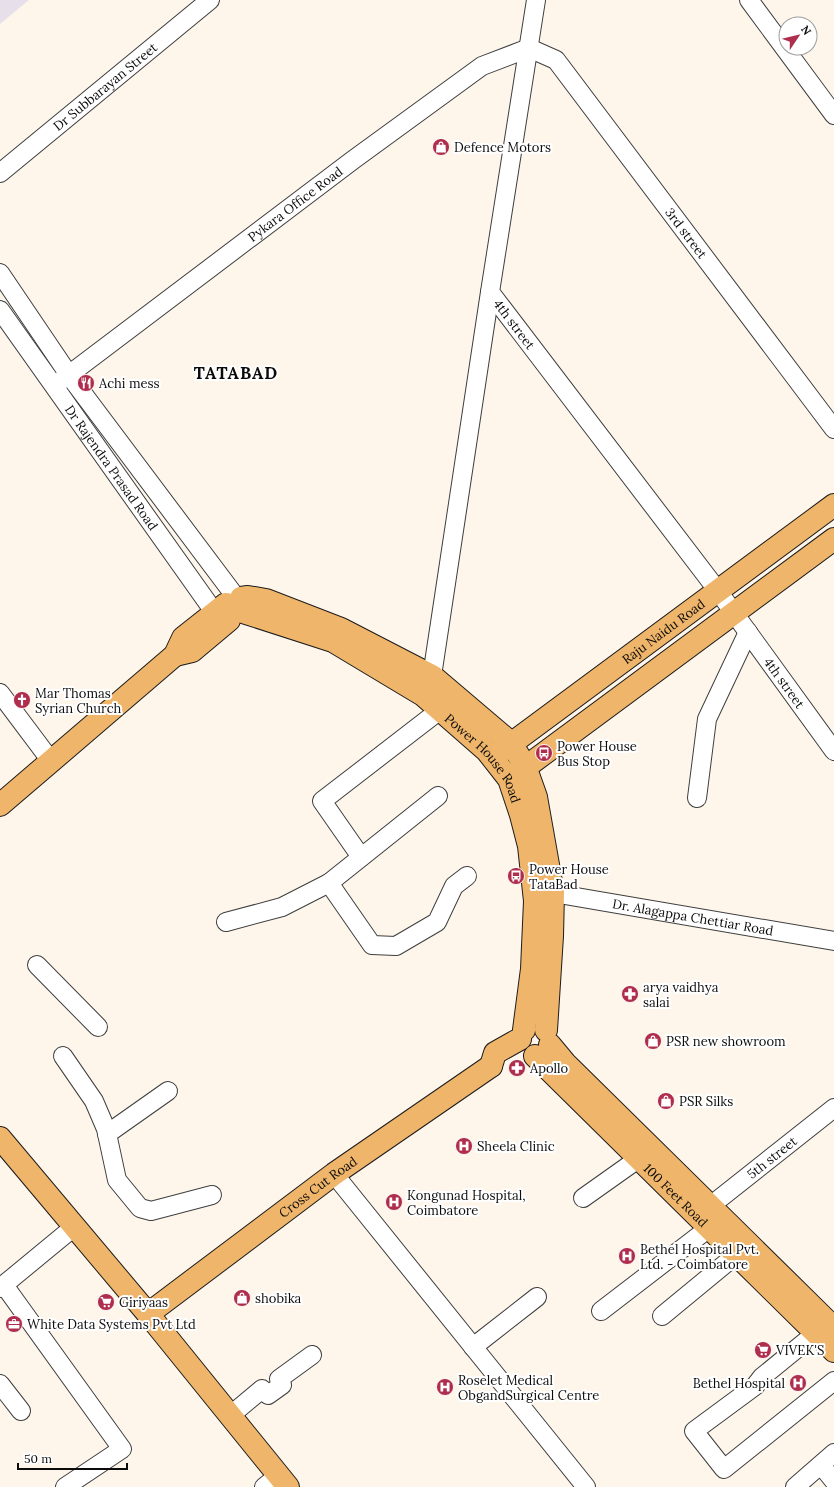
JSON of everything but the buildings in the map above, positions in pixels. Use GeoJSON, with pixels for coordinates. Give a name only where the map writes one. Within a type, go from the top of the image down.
{"type":"FeatureCollection","features":[{"type":"Feature","properties":{"kind":"main road","name":"Raju Naidu Road"},"geometry":{"type":"LineString","coordinates":[[492,758],[834,505]]}},
{"type":"Feature","properties":{"kind":"main road","name":"Raju Naidu Road"},"geometry":{"type":"LineString","coordinates":[[509,779],[734,614],[834,538]]}},
{"type":"Feature","properties":{"kind":"main road","name":"Power House Road"},"geometry":{"type":"LineString","coordinates":[[231,608],[248,597],[266,600],[341,629],[432,676],[511,743],[526,766],[536,797],[553,893],[552,936],[533,1042]]}},
{"type":"Feature","properties":{"kind":"main road","name":"Power House Road"},"geometry":{"type":"LineString","coordinates":[[231,608],[333,642],[423,694],[492,758],[509,779],[521,815],[529,846],[534,901],[532,969],[533,1042]]}},
{"type":"Feature","properties":{"kind":"main road"},"geometry":{"type":"LineString","coordinates":[[0,806],[175,655],[192,651],[231,608]]}},
{"type":"Feature","properties":{"kind":"main road","name":"Cross Cut Road"},"geometry":{"type":"LineString","coordinates":[[148,1314],[334,1174],[491,1066],[495,1053],[533,1042]]}},
{"type":"Feature","properties":{"kind":"main road","name":"100 Feet Road"},"geometry":{"type":"LineString","coordinates":[[533,1042],[638,1159],[736,1255],[825,1331]]}},
{"type":"Feature","properties":{"kind":"main road","name":"100 Feet Road"},"geometry":{"type":"LineString","coordinates":[[533,1042],[565,1063],[709,1207],[825,1331],[834,1351]]}},
{"type":"Feature","properties":{"kind":"main road"},"geometry":{"type":"LineString","coordinates":[[0,1138],[148,1314],[231,1416],[277,1483]]}},
{"type":"Feature","properties":{"kind":"street","name":"Dr Subbarayan Street"},"geometry":{"type":"LineString","coordinates":[[0,173],[210,0]]}},
{"type":"Feature","properties":{"kind":"street","name":"4th street"},"geometry":{"type":"LineString","coordinates":[[536,0],[490,292],[718,591],[834,751]]}},
{"type":"Feature","properties":{"kind":"street"},"geometry":{"type":"LineString","coordinates":[[749,0],[834,115]]}},
{"type":"Feature","properties":{"kind":"street","name":"Pykara Office Road"},"geometry":{"type":"LineString","coordinates":[[66,377],[228,253],[482,66],[529,48]]}},
{"type":"Feature","properties":{"kind":"street","name":"3rd street"},"geometry":{"type":"LineString","coordinates":[[529,48],[556,60],[834,429]]}},
{"type":"Feature","properties":{"kind":"street"},"geometry":{"type":"LineString","coordinates":[[0,273],[66,377]]}},
{"type":"Feature","properties":{"kind":"street"},"geometry":{"type":"LineString","coordinates":[[0,292],[66,377],[176,526],[231,608]]}},
{"type":"Feature","properties":{"kind":"street"},"geometry":{"type":"LineString","coordinates":[[432,676],[490,292]]}},
{"type":"Feature","properties":{"kind":"street","name":"Dr Rajendra Prasad Road"},"geometry":{"type":"LineString","coordinates":[[0,310],[231,608]]}},
{"type":"Feature","properties":{"kind":"street"},"geometry":{"type":"LineString","coordinates":[[697,798],[707,719],[748,632]]}},
{"type":"Feature","properties":{"kind":"street"},"geometry":{"type":"LineString","coordinates":[[0,692],[51,761]]}},
{"type":"Feature","properties":{"kind":"street"},"geometry":{"type":"LineString","coordinates":[[361,857],[322,801],[440,710]]}},
{"type":"Feature","properties":{"kind":"street"},"geometry":{"type":"LineString","coordinates":[[226,922],[282,907],[329,883],[438,796]]}},
{"type":"Feature","properties":{"kind":"street"},"geometry":{"type":"LineString","coordinates":[[329,883],[372,946],[396,946],[437,922],[454,886],[467,876]]}},
{"type":"Feature","properties":{"kind":"street","name":"Dr. Alagappa Chettiar Road"},"geometry":{"type":"LineString","coordinates":[[553,893],[834,942]]}},
{"type":"Feature","properties":{"kind":"street"},"geometry":{"type":"LineString","coordinates":[[37,965],[98,1027]]}},
{"type":"Feature","properties":{"kind":"street"},"geometry":{"type":"LineString","coordinates":[[63,1056],[94,1101],[107,1134],[117,1180],[140,1208],[151,1212],[212,1196]]}},
{"type":"Feature","properties":{"kind":"street"},"geometry":{"type":"LineString","coordinates":[[107,1134],[168,1091]]}},
{"type":"Feature","properties":{"kind":"street","name":"5th street"},"geometry":{"type":"LineString","coordinates":[[709,1207],[834,1108]]}},
{"type":"Feature","properties":{"kind":"street"},"geometry":{"type":"LineString","coordinates":[[583,1198],[638,1159]]}},
{"type":"Feature","properties":{"kind":"street"},"geometry":{"type":"LineString","coordinates":[[334,1174],[586,1487]]}},
{"type":"Feature","properties":{"kind":"street"},"geometry":{"type":"LineString","coordinates":[[65,1487],[122,1449],[2,1287],[74,1227]]}},
{"type":"Feature","properties":{"kind":"street"},"geometry":{"type":"LineString","coordinates":[[601,1311],[709,1228]]}},
{"type":"Feature","properties":{"kind":"street"},"geometry":{"type":"LineString","coordinates":[[662,1316],[736,1255]]}},
{"type":"Feature","properties":{"kind":"street"},"geometry":{"type":"LineString","coordinates":[[473,1348],[537,1298]]}},
{"type":"Feature","properties":{"kind":"street"},"geometry":{"type":"LineString","coordinates":[[825,1331],[762,1377],[755,1386],[694,1431],[724,1470],[834,1381]]}},
{"type":"Feature","properties":{"kind":"street"},"geometry":{"type":"LineString","coordinates":[[231,1416],[262,1389],[268,1395],[282,1385],[279,1379],[312,1355]]}},
{"type":"Feature","properties":{"kind":"street"},"geometry":{"type":"LineString","coordinates":[[0,1384],[20,1411]]}},
{"type":"Feature","properties":{"kind":"street"},"geometry":{"type":"LineString","coordinates":[[795,1487],[827,1459],[834,1481]]}},
{"type":"Feature","properties":{"kind":"shaded area"},"geometry":{"type":"Polygon","coordinates":[[[0,0],[29,0],[0,24],[0,0]]]}},
{"type":"Feature","properties":{"kind":"place","name":"Defence Motors"},"geometry":{"type":"Point","coordinates":[441,147]}},
{"type":"Feature","properties":{"kind":"place","name":"Achi mess"},"geometry":{"type":"Point","coordinates":[86,383]}},
{"type":"Feature","properties":{"kind":"place","name":"Mar Thomas Syrian Church"},"geometry":{"type":"Point","coordinates":[22,700]}},
{"type":"Feature","properties":{"kind":"place","name":"Power House Bus Stop"},"geometry":{"type":"Point","coordinates":[544,753]}},
{"type":"Feature","properties":{"kind":"place","name":"Power House TataBad"},"geometry":{"type":"Point","coordinates":[516,876]}},
{"type":"Feature","properties":{"kind":"place","name":"arya vaidhya salai"},"geometry":{"type":"Point","coordinates":[630,994]}},
{"type":"Feature","properties":{"kind":"place","name":"PSR new showroom"},"geometry":{"type":"Point","coordinates":[653,1041]}},
{"type":"Feature","properties":{"kind":"place","name":"Apollo"},"geometry":{"type":"Point","coordinates":[517,1068]}},
{"type":"Feature","properties":{"kind":"place","name":"PSR Silks"},"geometry":{"type":"Point","coordinates":[666,1101]}},
{"type":"Feature","properties":{"kind":"place","name":"Sheela Clinic"},"geometry":{"type":"Point","coordinates":[464,1146]}},
{"type":"Feature","properties":{"kind":"place","name":"Kongunad Hospital, Coimbatore"},"geometry":{"type":"Point","coordinates":[394,1202]}},
{"type":"Feature","properties":{"kind":"place","name":"Bethel Hospital Pvt. Ltd. - Coimbatore"},"geometry":{"type":"Point","coordinates":[627,1256]}},
{"type":"Feature","properties":{"kind":"place","name":"shobika"},"geometry":{"type":"Point","coordinates":[242,1298]}},
{"type":"Feature","properties":{"kind":"place","name":"Giriyaas"},"geometry":{"type":"Point","coordinates":[106,1302]}},
{"type":"Feature","properties":{"kind":"place","name":"White Data Systems Pvt Ltd"},"geometry":{"type":"Point","coordinates":[14,1324]}},
{"type":"Feature","properties":{"kind":"place","name":"VIVEK'S"},"geometry":{"type":"Point","coordinates":[763,1350]}},
{"type":"Feature","properties":{"kind":"place","name":"Bethel Hospital"},"geometry":{"type":"Point","coordinates":[798,1383]}},
{"type":"Feature","properties":{"kind":"place","name":"Roselet Medical ObgandSurgical Centre"},"geometry":{"type":"Point","coordinates":[445,1387]}},
{"type":"Feature","properties":{"kind":"district","name":"TATABAD"},"geometry":{"type":"Point","coordinates":[236,373]}}]}
